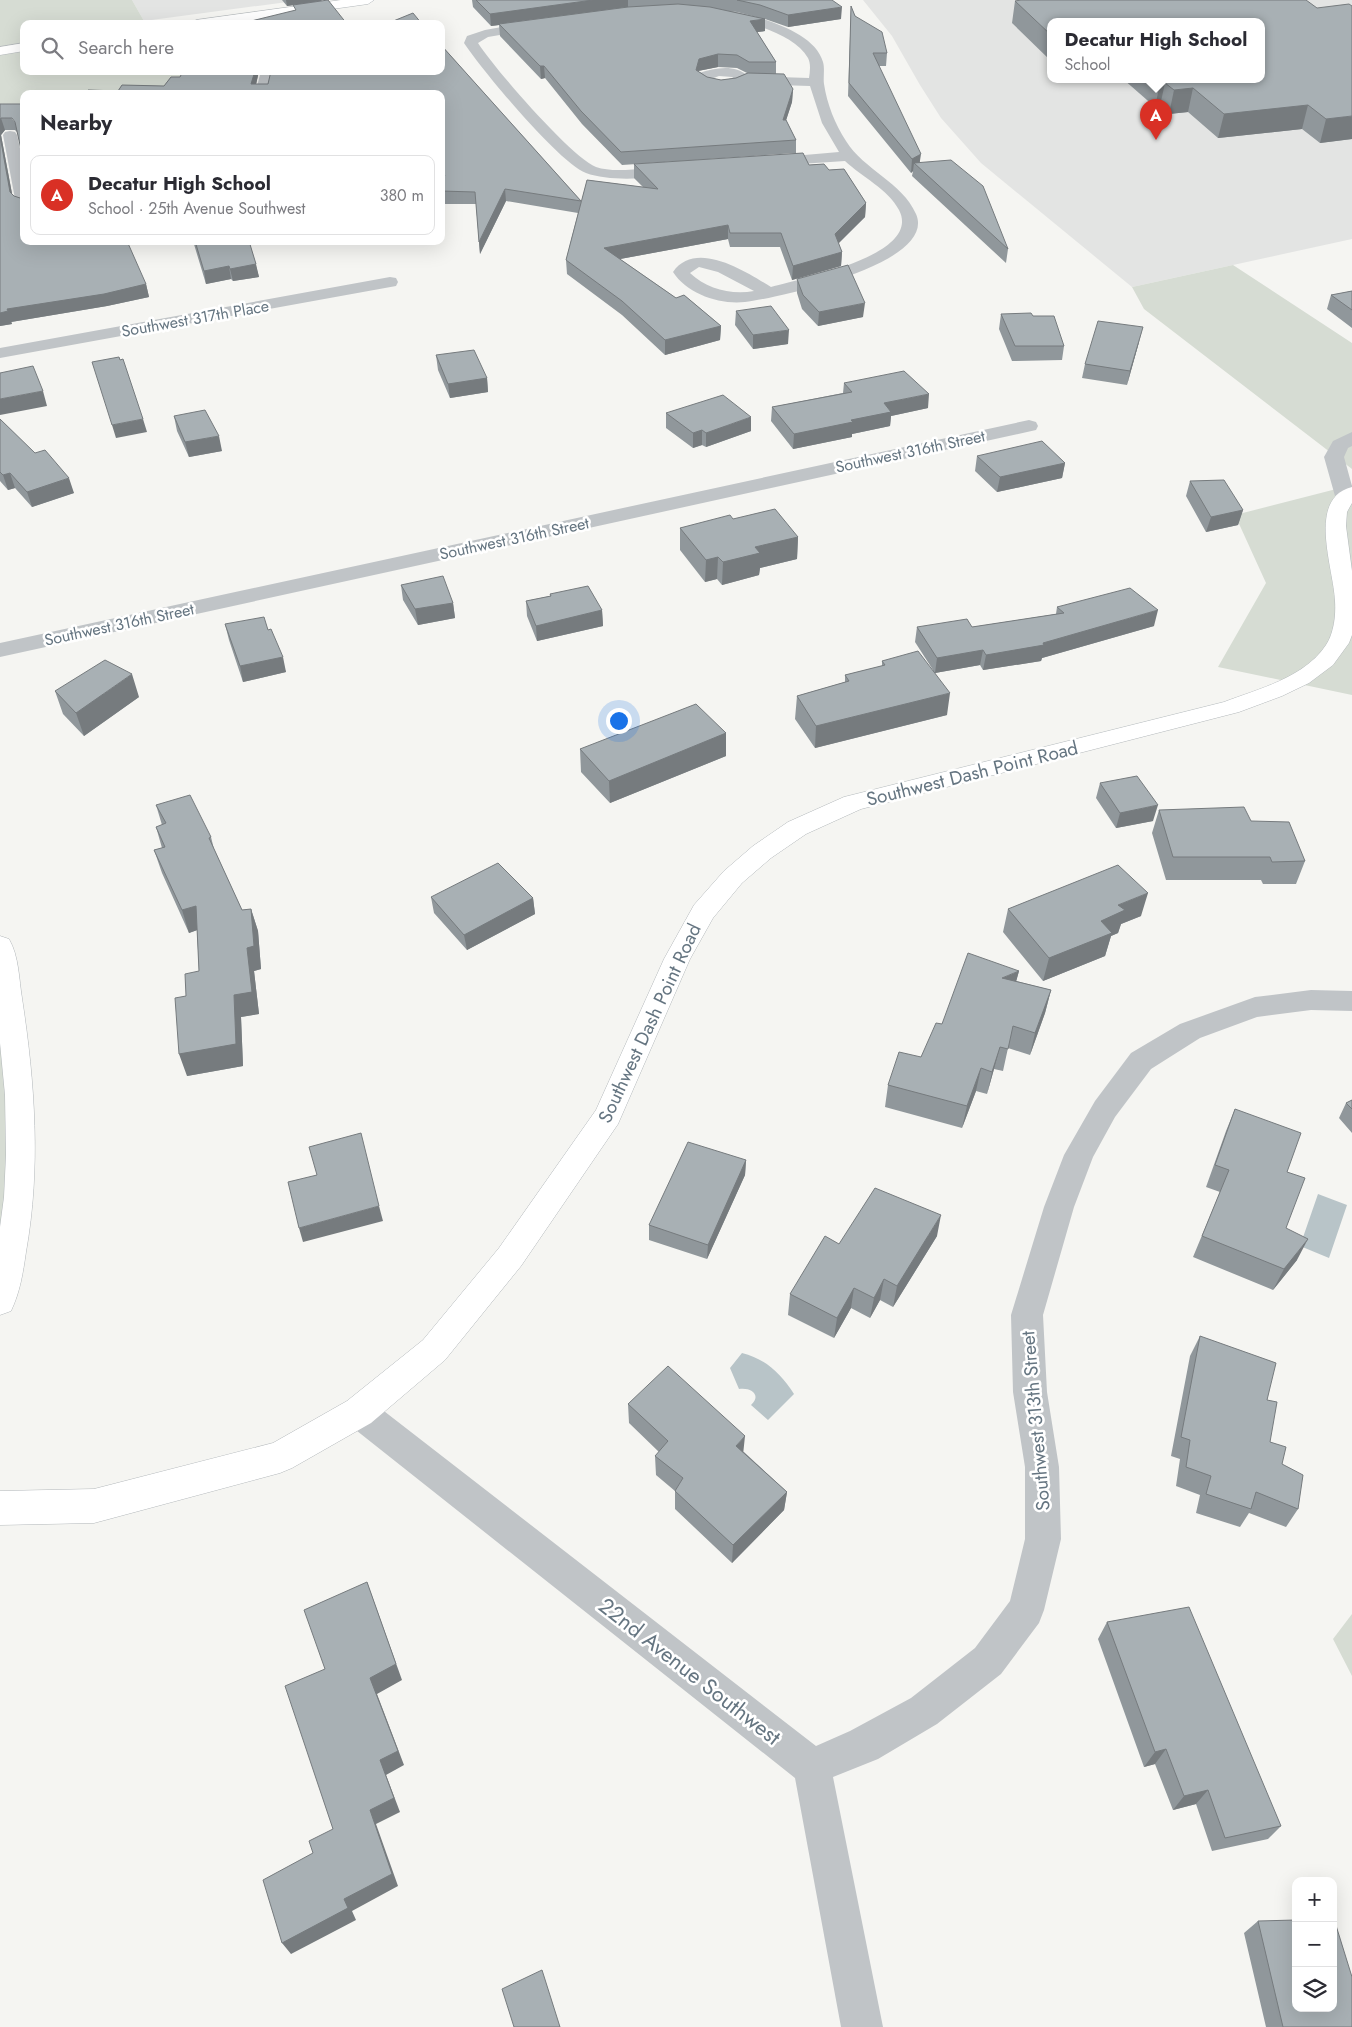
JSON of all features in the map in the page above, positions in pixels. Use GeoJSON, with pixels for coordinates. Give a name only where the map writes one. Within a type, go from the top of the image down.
{"type":"FeatureCollection","features":[{"type":"Feature","properties":{"kind":"main road"},"geometry":{"type":"LineString","coordinates":[[225,20],[368,0]]}},
{"type":"Feature","properties":{"kind":"main road"},"geometry":{"type":"LineString","coordinates":[[0,50],[20,48]]}},
{"type":"Feature","properties":{"kind":"main road","name":"Southwest Dash Point Road"},"geometry":{"type":"LineString","coordinates":[[0,1508],[94,1506],[186,1483],[280,1457],[359,1412],[434,1350],[521,1242],[608,1116],[677,959],[703,912],[733,877],[762,852],[797,828],[853,803],[1231,707],[1290,684],[1310,673],[1334,649],[1342,630],[1346,599],[1336,523],[1340,503],[1349,495]]}},
{"type":"Feature","properties":{"kind":"main road"},"geometry":{"type":"LineString","coordinates":[[0,946],[14,1039],[21,1148],[20,1187],[4,1290],[0,1301]]}},
{"type":"Feature","properties":{"kind":"street"},"geometry":{"type":"LineString","coordinates":[[719,12],[742,10],[779,30],[806,48],[814,56],[818,66],[817,82],[827,118],[849,156],[901,202],[910,219],[910,226],[905,237],[886,254],[866,264],[768,292]]}},
{"type":"Feature","properties":{"kind":"street"},"geometry":{"type":"LineString","coordinates":[[544,24],[490,33],[472,39],[471,43],[475,50],[570,155],[591,170],[628,173],[691,168]]}},
{"type":"Feature","properties":{"kind":"street"},"geometry":{"type":"LineString","coordinates":[[265,90],[268,75]]}},
{"type":"Feature","properties":{"kind":"street"},"geometry":{"type":"LineString","coordinates":[[744,80],[817,82]]}},
{"type":"Feature","properties":{"kind":"street"},"geometry":{"type":"LineString","coordinates":[[11,135],[20,183]]}},
{"type":"Feature","properties":{"kind":"street"},"geometry":{"type":"LineString","coordinates":[[750,164],[849,156]]}},
{"type":"Feature","properties":{"kind":"street"},"geometry":{"type":"LineString","coordinates":[[8,207],[20,205]]}},
{"type":"Feature","properties":{"kind":"street","name":"Southwest 317th Place"},"geometry":{"type":"LineString","coordinates":[[0,353],[390,282]]}},
{"type":"Feature","properties":{"kind":"street","name":"Southwest 316th Street"},"geometry":{"type":"LineString","coordinates":[[0,650],[1028,426]]}},
{"type":"Feature","properties":{"kind":"street"},"geometry":{"type":"LineString","coordinates":[[1349,495],[1334,457],[1340,445],[1352,438]]}},
{"type":"Feature","properties":{"kind":"street","name":"Southwest 313th Street"},"geometry":{"type":"LineString","coordinates":[[812,1767],[864,1745],[924,1711],[988,1661],[1026,1610],[1044,1539],[1042,1467],[1030,1392],[1026,1315],[1062,1198],[1079,1155],[1105,1109],[1141,1061],[1190,1031],[1255,1007],[1311,1000],[1352,1001]]}},
{"type":"Feature","properties":{"kind":"street","name":"22nd Avenue Southwest"},"geometry":{"type":"LineString","coordinates":[[359,1412],[812,1767]]}},
{"type":"Feature","properties":{"kind":"street"},"geometry":{"type":"LineString","coordinates":[[812,1767],[862,2027]]}},
{"type":"Feature","properties":{"kind":"shaded area"},"geometry":{"type":"Polygon","coordinates":[[[0,0],[132,0],[143,20],[20,20],[20,75],[208,75],[210,79],[137,90],[20,90],[20,107],[0,110],[0,0]]]}},
{"type":"Feature","properties":{"kind":"shaded area"},"geometry":{"type":"Polygon","coordinates":[[[132,0],[302,0],[152,20],[143,20],[132,0]]]}},
{"type":"Feature","properties":{"kind":"shaded area"},"geometry":{"type":"Polygon","coordinates":[[[863,0],[1352,0],[1352,239],[1132,287],[981,163],[941,118],[892,36],[863,0]]]}},
{"type":"Feature","properties":{"kind":"shaded area"},"geometry":{"type":"Polygon","coordinates":[[[1233,265],[1352,343],[1352,469],[1144,309],[1132,287],[1233,265]]]}},
{"type":"Feature","properties":{"kind":"shaded area"},"geometry":{"type":"Polygon","coordinates":[[[1352,485],[1352,695],[1218,667],[1266,583],[1235,515],[1352,485]]]}},
{"type":"Feature","properties":{"kind":"shaded area"},"geometry":{"type":"Polygon","coordinates":[[[0,946],[15,1048],[0,1301],[0,946]]]}},
{"type":"Feature","properties":{"kind":"shaded area"},"geometry":{"type":"Polygon","coordinates":[[[1318,1194],[1347,1205],[1329,1258],[1300,1246],[1318,1194]]]}},
{"type":"Feature","properties":{"kind":"shaded area"},"geometry":{"type":"Polygon","coordinates":[[[742,1353],[766,1363],[784,1380],[794,1394],[768,1420],[751,1405],[755,1398],[754,1392],[747,1389],[739,1389],[730,1368],[742,1353]]]}},
{"type":"Feature","properties":{"kind":"shaded area"},"geometry":{"type":"Polygon","coordinates":[[[1352,1614],[1352,1676],[1333,1639],[1352,1614]]]}},
{"type":"Feature","properties":{"kind":"building"},"geometry":{"type":"Polygon","coordinates":[[[328,0],[344,20],[255,20],[296,10],[293,5],[328,0]]]}},
{"type":"Feature","properties":{"kind":"building"},"geometry":{"type":"Polygon","coordinates":[[[476,0],[593,0],[490,14],[476,0]]]}},
{"type":"Feature","properties":{"kind":"building"},"geometry":{"type":"Polygon","coordinates":[[[737,0],[832,0],[842,7],[788,15],[760,5],[737,0]]]}},
{"type":"Feature","properties":{"kind":"building"},"geometry":{"type":"Polygon","coordinates":[[[1306,0],[1317,8],[1349,4],[1352,6],[1352,116],[1326,119],[1308,105],[1224,114],[1193,88],[1174,90],[1165,83],[1265,83],[1265,18],[1047,18],[1047,31],[1015,1],[1306,0]]]}},
{"type":"Feature","properties":{"kind":"building"},"geometry":{"type":"Polygon","coordinates":[[[678,4],[710,7],[765,19],[750,21],[776,62],[749,62],[737,55],[718,54],[699,59],[696,70],[707,77],[721,80],[736,78],[748,73],[784,74],[793,89],[783,120],[786,120],[796,140],[621,152],[581,111],[544,66],[540,66],[499,24],[628,7],[678,4]]]}},
{"type":"Feature","properties":{"kind":"building"},"geometry":{"type":"Polygon","coordinates":[[[851,6],[855,16],[882,32],[887,53],[873,53],[921,154],[912,159],[849,83],[851,6]]]}},
{"type":"Feature","properties":{"kind":"building"},"geometry":{"type":"Polygon","coordinates":[[[413,13],[419,20],[396,20],[413,13]]]}},
{"type":"Feature","properties":{"kind":"building"},"geometry":{"type":"Polygon","coordinates":[[[445,49],[581,201],[505,189],[479,242],[475,192],[445,191],[445,90],[119,90],[122,85],[164,86],[171,77],[180,77],[181,75],[254,75],[251,84],[268,84],[270,75],[445,75],[445,49]]]}},
{"type":"Feature","properties":{"kind":"building"},"geometry":{"type":"Polygon","coordinates":[[[0,104],[20,104],[20,145],[15,122],[12,118],[1,118],[0,120],[0,104]]]}},
{"type":"Feature","properties":{"kind":"building"},"geometry":{"type":"Polygon","coordinates":[[[0,136],[10,192],[20,198],[20,245],[129,245],[146,284],[104,294],[7,309],[8,311],[0,313],[0,136]]]}},
{"type":"Feature","properties":{"kind":"building"},"geometry":{"type":"Polygon","coordinates":[[[803,153],[809,165],[824,164],[829,170],[844,169],[866,203],[835,234],[842,252],[793,266],[781,233],[730,233],[728,225],[604,248],[676,298],[684,295],[721,326],[665,340],[622,301],[566,260],[587,180],[658,189],[634,164],[803,153]]]}},
{"type":"Feature","properties":{"kind":"building"},"geometry":{"type":"Polygon","coordinates":[[[951,160],[983,186],[1008,249],[914,163],[951,160]]]}},
{"type":"Feature","properties":{"kind":"building"},"geometry":{"type":"Polygon","coordinates":[[[196,245],[250,245],[256,264],[230,269],[229,266],[204,271],[196,245]]]}},
{"type":"Feature","properties":{"kind":"building"},"geometry":{"type":"Polygon","coordinates":[[[848,265],[865,303],[819,312],[803,295],[797,279],[848,265]]]}},
{"type":"Feature","properties":{"kind":"building"},"geometry":{"type":"Polygon","coordinates":[[[1352,291],[1352,310],[1331,295],[1352,291]]]}},
{"type":"Feature","properties":{"kind":"building"},"geometry":{"type":"Polygon","coordinates":[[[771,306],[789,330],[753,335],[736,311],[771,306]]]}},
{"type":"Feature","properties":{"kind":"building"},"geometry":{"type":"Polygon","coordinates":[[[1031,313],[1033,316],[1054,316],[1064,346],[1015,346],[1001,314],[1031,313]]]}},
{"type":"Feature","properties":{"kind":"building"},"geometry":{"type":"Polygon","coordinates":[[[1098,321],[1143,327],[1130,371],[1085,364],[1098,321]]]}},
{"type":"Feature","properties":{"kind":"building"},"geometry":{"type":"Polygon","coordinates":[[[474,350],[487,378],[448,384],[436,355],[474,350]]]}},
{"type":"Feature","properties":{"kind":"building"},"geometry":{"type":"Polygon","coordinates":[[[119,357],[120,360],[123,359],[143,419],[112,425],[92,362],[119,357]]]}},
{"type":"Feature","properties":{"kind":"building"},"geometry":{"type":"Polygon","coordinates":[[[33,366],[43,391],[0,399],[0,373],[33,366]]]}},
{"type":"Feature","properties":{"kind":"building"},"geometry":{"type":"Polygon","coordinates":[[[904,371],[929,394],[884,403],[891,412],[794,434],[772,407],[852,392],[844,383],[904,371]]]}},
{"type":"Feature","properties":{"kind":"building"},"geometry":{"type":"Polygon","coordinates":[[[723,395],[751,417],[706,433],[702,430],[693,433],[666,413],[723,395]]]}},
{"type":"Feature","properties":{"kind":"building"},"geometry":{"type":"Polygon","coordinates":[[[205,410],[219,436],[185,442],[174,416],[205,410]]]}},
{"type":"Feature","properties":{"kind":"building"},"geometry":{"type":"Polygon","coordinates":[[[0,419],[35,453],[45,450],[69,478],[27,492],[10,473],[3,475],[0,472],[0,419]]]}},
{"type":"Feature","properties":{"kind":"building"},"geometry":{"type":"Polygon","coordinates":[[[1042,441],[1065,463],[1000,477],[977,456],[1042,441]]]}},
{"type":"Feature","properties":{"kind":"building"},"geometry":{"type":"Polygon","coordinates":[[[1224,480],[1243,510],[1211,517],[1190,481],[1224,480]]]}},
{"type":"Feature","properties":{"kind":"building"},"geometry":{"type":"Polygon","coordinates":[[[775,509],[798,537],[755,547],[760,553],[723,562],[718,557],[706,560],[680,528],[730,515],[733,519],[775,509]]]}},
{"type":"Feature","properties":{"kind":"building"},"geometry":{"type":"Polygon","coordinates":[[[443,576],[453,603],[415,609],[401,585],[443,576]]]}},
{"type":"Feature","properties":{"kind":"building"},"geometry":{"type":"Polygon","coordinates":[[[588,586],[602,610],[536,626],[526,601],[588,586]]]}},
{"type":"Feature","properties":{"kind":"building"},"geometry":{"type":"Polygon","coordinates":[[[1130,588],[1158,610],[1043,643],[1044,645],[986,655],[983,650],[937,658],[917,627],[967,619],[972,627],[1064,613],[1057,607],[1130,588]]]}},
{"type":"Feature","properties":{"kind":"building"},"geometry":{"type":"Polygon","coordinates":[[[264,617],[268,630],[271,629],[283,657],[240,666],[225,624],[264,617]]]}},
{"type":"Feature","properties":{"kind":"building"},"geometry":{"type":"Polygon","coordinates":[[[918,651],[950,693],[816,726],[797,696],[849,681],[845,675],[885,665],[882,661],[918,651]]]}},
{"type":"Feature","properties":{"kind":"building"},"geometry":{"type":"Polygon","coordinates":[[[105,660],[132,674],[76,713],[55,691],[105,660]]]}},
{"type":"Feature","properties":{"kind":"building"},"geometry":{"type":"Polygon","coordinates":[[[696,704],[726,733],[609,781],[580,749],[696,704]]]}},
{"type":"Feature","properties":{"kind":"building"},"geometry":{"type":"Polygon","coordinates":[[[1137,776],[1158,805],[1120,813],[1100,783],[1137,776]]]}},
{"type":"Feature","properties":{"kind":"building"},"geometry":{"type":"Polygon","coordinates":[[[190,795],[211,837],[209,838],[242,910],[251,909],[254,946],[247,948],[252,992],[234,995],[236,1044],[179,1054],[175,998],[186,996],[185,974],[199,971],[196,906],[182,910],[154,850],[165,847],[156,827],[166,823],[156,805],[190,795]]]}},
{"type":"Feature","properties":{"kind":"building"},"geometry":{"type":"Polygon","coordinates":[[[1244,807],[1251,821],[1289,822],[1305,861],[1272,862],[1270,857],[1173,857],[1159,810],[1244,807]]]}},
{"type":"Feature","properties":{"kind":"building"},"geometry":{"type":"Polygon","coordinates":[[[498,863],[533,898],[464,935],[431,897],[498,863]]]}},
{"type":"Feature","properties":{"kind":"building"},"geometry":{"type":"Polygon","coordinates":[[[1118,865],[1148,893],[1118,905],[1125,910],[1101,921],[1112,933],[1049,958],[1008,909],[1118,865]]]}},
{"type":"Feature","properties":{"kind":"building"},"geometry":{"type":"Polygon","coordinates":[[[968,953],[1019,971],[1002,978],[1051,990],[1035,1033],[1013,1026],[1008,1049],[1000,1047],[992,1072],[981,1068],[967,1106],[888,1085],[899,1052],[921,1057],[936,1023],[942,1024],[968,953]]]}},
{"type":"Feature","properties":{"kind":"building"},"geometry":{"type":"Polygon","coordinates":[[[1352,1100],[1352,1109],[1346,1103],[1352,1100]]]}},
{"type":"Feature","properties":{"kind":"building"},"geometry":{"type":"Polygon","coordinates":[[[1235,1109],[1301,1133],[1287,1172],[1305,1178],[1286,1228],[1308,1239],[1284,1269],[1202,1236],[1229,1170],[1215,1165],[1235,1109]]]}},
{"type":"Feature","properties":{"kind":"building"},"geometry":{"type":"Polygon","coordinates":[[[361,1133],[379,1206],[299,1228],[288,1182],[317,1175],[309,1147],[361,1133]]]}},
{"type":"Feature","properties":{"kind":"building"},"geometry":{"type":"Polygon","coordinates":[[[688,1142],[746,1160],[708,1245],[649,1225],[688,1142]]]}},
{"type":"Feature","properties":{"kind":"building"},"geometry":{"type":"Polygon","coordinates":[[[875,1188],[941,1215],[897,1286],[884,1279],[874,1298],[854,1288],[837,1318],[790,1294],[825,1236],[839,1244],[875,1188]]]}},
{"type":"Feature","properties":{"kind":"building"},"geometry":{"type":"Polygon","coordinates":[[[1200,1336],[1276,1363],[1267,1400],[1277,1402],[1270,1442],[1286,1447],[1282,1464],[1303,1475],[1298,1509],[1256,1492],[1251,1509],[1206,1494],[1211,1476],[1186,1467],[1190,1440],[1181,1437],[1200,1336]]]}},
{"type":"Feature","properties":{"kind":"building"},"geometry":{"type":"Polygon","coordinates":[[[668,1366],[745,1436],[736,1446],[787,1492],[733,1545],[675,1491],[683,1478],[655,1456],[668,1441],[628,1404],[668,1366]]]}},
{"type":"Feature","properties":{"kind":"building"},"geometry":{"type":"Polygon","coordinates":[[[367,1582],[396,1664],[370,1678],[398,1751],[380,1760],[394,1798],[370,1810],[392,1874],[344,1899],[348,1908],[282,1943],[263,1880],[313,1853],[309,1841],[333,1829],[285,1686],[325,1669],[304,1610],[367,1582]]]}},
{"type":"Feature","properties":{"kind":"building"},"geometry":{"type":"Polygon","coordinates":[[[1189,1607],[1281,1826],[1225,1838],[1208,1790],[1184,1796],[1166,1749],[1155,1752],[1107,1622],[1189,1607]]]}},
{"type":"Feature","properties":{"kind":"building"},"geometry":{"type":"Polygon","coordinates":[[[1292,1920],[1292,2012],[1337,2012],[1337,1929],[1352,1977],[1352,2027],[1283,2027],[1258,1921],[1292,1920]]]}},
{"type":"Feature","properties":{"kind":"building"},"geometry":{"type":"Polygon","coordinates":[[[542,1970],[560,2027],[514,2027],[502,1989],[542,1970]]]}},
{"type":"Feature","properties":{"kind":"place","name":"Decatur High School"},"geometry":{"type":"Point","coordinates":[1156,140]}}]}
